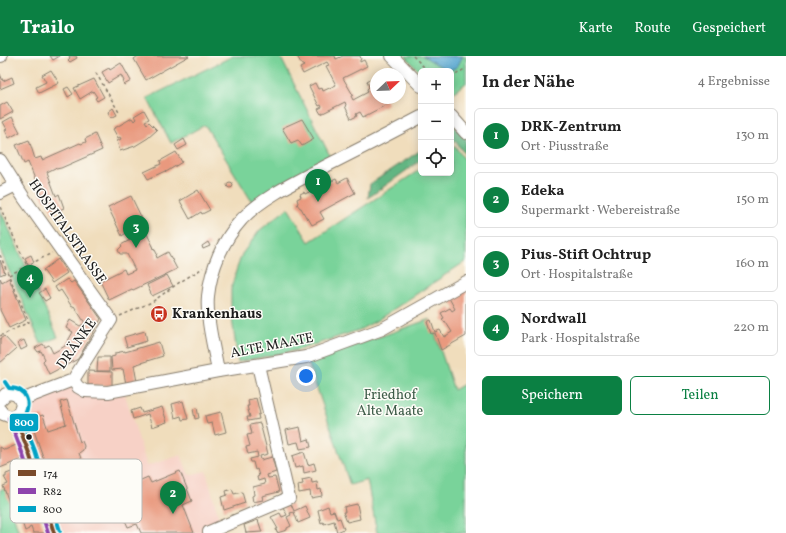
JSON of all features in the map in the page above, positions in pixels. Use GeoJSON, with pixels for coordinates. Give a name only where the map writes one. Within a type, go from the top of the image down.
{"type":"FeatureCollection","features":[{"type":"Feature","properties":{"kind":"street"},"geometry":{"type":"LineString","coordinates":[[392,56],[418,83]]}},
{"type":"Feature","properties":{"kind":"street"},"geometry":{"type":"LineString","coordinates":[[218,371],[210,331],[208,308],[212,266],[229,236],[242,219],[256,207],[296,182],[418,119]]}},
{"type":"Feature","properties":{"kind":"street"},"geometry":{"type":"LineString","coordinates":[[454,119],[466,133]]}},
{"type":"Feature","properties":{"kind":"street","name":"HOSPITALSTRASSE"},"geometry":{"type":"LineString","coordinates":[[0,160],[60,249],[111,320]]}},
{"type":"Feature","properties":{"kind":"street"},"geometry":{"type":"LineString","coordinates":[[0,193],[16,185]]}},
{"type":"Feature","properties":{"kind":"street","name":"ALTE MAATE"},"geometry":{"type":"LineString","coordinates":[[73,380],[78,387],[86,391],[108,392],[218,371],[306,357],[382,329],[466,282]]}},
{"type":"Feature","properties":{"kind":"street","name":"DRÄNKE"},"geometry":{"type":"LineString","coordinates":[[21,400],[73,380],[111,320]]}},
{"type":"Feature","properties":{"kind":"street"},"geometry":{"type":"LineString","coordinates":[[209,533],[221,526],[289,498],[258,365]]}},
{"type":"Feature","properties":{"kind":"street"},"geometry":{"type":"LineString","coordinates":[[0,410],[3,414],[8,416],[15,416],[21,410],[22,405],[21,400],[15,394],[2,393]]}},
{"type":"Feature","properties":{"kind":"street"},"geometry":{"type":"LineString","coordinates":[[15,416],[31,459]]}},
{"type":"Feature","properties":{"kind":"street"},"geometry":{"type":"LineString","coordinates":[[51,523],[54,533]]}},
{"type":"Feature","properties":{"kind":"path"},"geometry":{"type":"LineString","coordinates":[[413,56],[425,68]]}},
{"type":"Feature","properties":{"kind":"path"},"geometry":{"type":"LineString","coordinates":[[454,76],[466,68]]}},
{"type":"Feature","properties":{"kind":"path"},"geometry":{"type":"LineString","coordinates":[[96,72],[120,114]]}},
{"type":"Feature","properties":{"kind":"path"},"geometry":{"type":"LineString","coordinates":[[0,207],[27,266]]}},
{"type":"Feature","properties":{"kind":"path"},"geometry":{"type":"LineString","coordinates":[[9,275],[60,249]]}},
{"type":"Feature","properties":{"kind":"path"},"geometry":{"type":"LineString","coordinates":[[0,255],[29,322],[0,336]]}},
{"type":"Feature","properties":{"kind":"path"},"geometry":{"type":"LineString","coordinates":[[111,320],[152,302],[180,282],[212,266]]}},
{"type":"Feature","properties":{"kind":"shaded area"},"geometry":{"type":"Polygon","coordinates":[[[72,385],[125,394],[147,466],[181,455],[189,475],[206,471],[221,526],[209,533],[62,533],[58,523],[142,523],[142,459],[35,459],[20,419],[28,403],[72,385]]]}},
{"type":"Feature","properties":{"kind":"green space"},"geometry":{"type":"Polygon","coordinates":[[[233,56],[280,56],[330,156],[252,202],[205,125],[171,143],[147,98],[233,56]]]}},
{"type":"Feature","properties":{"kind":"green space"},"geometry":{"type":"Polygon","coordinates":[[[405,56],[466,56],[466,83],[454,92],[454,68],[418,68],[418,70],[405,56]]]}},
{"type":"Feature","properties":{"kind":"green space"},"geometry":{"type":"Polygon","coordinates":[[[454,125],[466,139],[466,156],[455,141],[454,125]]]}},
{"type":"Feature","properties":{"kind":"green space"},"geometry":{"type":"Polygon","coordinates":[[[455,146],[466,162],[466,261],[376,321],[359,330],[298,350],[238,362],[231,311],[231,289],[242,254],[260,230],[288,208],[309,242],[418,171],[418,176],[454,176],[455,146]]]}},
{"type":"Feature","properties":{"kind":"green space"},"geometry":{"type":"Polygon","coordinates":[[[418,152],[418,162],[368,198],[370,184],[418,152]]]}},
{"type":"Feature","properties":{"kind":"green space"},"geometry":{"type":"Polygon","coordinates":[[[0,209],[58,337],[41,344],[0,250],[0,209]]]}},
{"type":"Feature","properties":{"kind":"green space","name":"Friedhof Alte Maate"},"geometry":{"type":"Polygon","coordinates":[[[430,319],[454,390],[466,383],[466,533],[377,533],[367,480],[350,485],[308,362],[430,319]]]}},
{"type":"Feature","properties":{"kind":"green space"},"geometry":{"type":"Polygon","coordinates":[[[5,488],[10,504],[10,523],[16,523],[19,533],[0,533],[0,490],[5,488]]]}},
{"type":"Feature","properties":{"kind":"water"},"geometry":{"type":"Polygon","coordinates":[[[423,56],[463,56],[457,67],[443,68],[423,56]]]}},
{"type":"Feature","properties":{"kind":"building"},"geometry":{"type":"Polygon","coordinates":[[[50,56],[60,56],[53,60],[50,56]]]}},
{"type":"Feature","properties":{"kind":"building"},"geometry":{"type":"Polygon","coordinates":[[[69,56],[76,56],[77,58],[70,62],[68,60],[70,58],[69,56]]]}},
{"type":"Feature","properties":{"kind":"building"},"geometry":{"type":"Polygon","coordinates":[[[138,56],[189,56],[146,80],[134,59],[138,56]]]}},
{"type":"Feature","properties":{"kind":"building"},"geometry":{"type":"Polygon","coordinates":[[[297,56],[335,56],[336,59],[343,56],[360,56],[360,62],[364,60],[367,66],[343,78],[353,95],[351,96],[353,100],[368,92],[367,89],[369,87],[367,81],[370,79],[370,104],[388,104],[363,117],[360,112],[356,114],[357,116],[351,119],[345,106],[345,102],[321,114],[318,109],[322,107],[321,105],[319,106],[309,86],[315,83],[318,89],[322,88],[323,91],[336,85],[326,66],[329,65],[327,62],[303,74],[300,68],[304,66],[297,56]]]}},
{"type":"Feature","properties":{"kind":"building"},"geometry":{"type":"Polygon","coordinates":[[[121,63],[131,81],[124,85],[121,75],[108,83],[102,72],[109,68],[110,70],[121,63]]]}},
{"type":"Feature","properties":{"kind":"building"},"geometry":{"type":"Polygon","coordinates":[[[51,70],[59,83],[39,93],[36,87],[46,82],[42,75],[51,70]]]}},
{"type":"Feature","properties":{"kind":"building"},"geometry":{"type":"Polygon","coordinates":[[[0,74],[3,81],[12,77],[14,83],[0,89],[0,74]]]}},
{"type":"Feature","properties":{"kind":"building"},"geometry":{"type":"Polygon","coordinates":[[[94,79],[104,97],[97,101],[95,98],[97,97],[93,91],[80,99],[74,88],[94,79]]]}},
{"type":"Feature","properties":{"kind":"building"},"geometry":{"type":"Polygon","coordinates":[[[68,87],[73,94],[68,97],[64,89],[68,87]]]}},
{"type":"Feature","properties":{"kind":"building"},"geometry":{"type":"Polygon","coordinates":[[[7,102],[13,112],[0,119],[0,106],[7,102]]]}},
{"type":"Feature","properties":{"kind":"building"},"geometry":{"type":"Polygon","coordinates":[[[113,108],[117,115],[111,118],[108,112],[113,108]]]}},
{"type":"Feature","properties":{"kind":"building"},"geometry":{"type":"Polygon","coordinates":[[[144,110],[149,119],[145,121],[147,124],[149,122],[157,130],[135,146],[120,151],[117,141],[121,139],[120,137],[118,138],[113,129],[132,118],[134,121],[136,119],[134,116],[144,110]]]}},
{"type":"Feature","properties":{"kind":"building"},"geometry":{"type":"Polygon","coordinates":[[[12,117],[20,132],[9,138],[5,130],[7,129],[3,122],[12,117]]]}},
{"type":"Feature","properties":{"kind":"building"},"geometry":{"type":"Polygon","coordinates":[[[302,119],[314,139],[302,146],[298,140],[291,143],[282,128],[302,119]]]}},
{"type":"Feature","properties":{"kind":"building"},"geometry":{"type":"Polygon","coordinates":[[[95,134],[102,150],[61,168],[55,168],[47,172],[56,196],[59,194],[64,208],[52,213],[47,199],[44,201],[28,162],[24,164],[16,145],[29,140],[35,159],[41,157],[42,160],[80,143],[86,142],[85,139],[95,134]]]}},
{"type":"Feature","properties":{"kind":"building"},"geometry":{"type":"Polygon","coordinates":[[[184,139],[187,145],[178,150],[175,145],[184,139]]]}},
{"type":"Feature","properties":{"kind":"building"},"geometry":{"type":"Polygon","coordinates":[[[176,152],[182,162],[166,172],[165,171],[148,179],[144,172],[161,164],[160,161],[176,152]]]}},
{"type":"Feature","properties":{"kind":"building"},"geometry":{"type":"Polygon","coordinates":[[[347,178],[355,193],[320,212],[324,219],[312,225],[297,204],[297,199],[301,197],[300,194],[304,192],[305,194],[336,179],[338,183],[347,178]]]}},
{"type":"Feature","properties":{"kind":"building"},"geometry":{"type":"Polygon","coordinates":[[[230,182],[233,185],[230,188],[227,185],[230,182]]]}},
{"type":"Feature","properties":{"kind":"building"},"geometry":{"type":"Polygon","coordinates":[[[198,190],[210,210],[202,214],[201,212],[190,219],[180,201],[198,190]]]}},
{"type":"Feature","properties":{"kind":"building"},"geometry":{"type":"Polygon","coordinates":[[[131,196],[148,231],[146,232],[153,249],[154,248],[157,254],[157,258],[168,252],[177,269],[109,300],[100,281],[124,269],[126,274],[135,270],[127,254],[120,254],[118,250],[122,246],[121,245],[130,240],[126,233],[122,236],[108,207],[131,196]]]}},
{"type":"Feature","properties":{"kind":"building"},"geometry":{"type":"Polygon","coordinates":[[[208,242],[210,246],[203,249],[202,246],[208,242]]]}},
{"type":"Feature","properties":{"kind":"building"},"geometry":{"type":"Polygon","coordinates":[[[31,255],[34,262],[28,265],[25,258],[31,255]]]}},
{"type":"Feature","properties":{"kind":"building"},"geometry":{"type":"Polygon","coordinates":[[[58,259],[67,273],[52,283],[43,270],[58,259]]]}},
{"type":"Feature","properties":{"kind":"building"},"geometry":{"type":"Polygon","coordinates":[[[0,260],[5,273],[0,275],[0,260]]]}},
{"type":"Feature","properties":{"kind":"building"},"geometry":{"type":"Polygon","coordinates":[[[167,275],[173,286],[152,296],[147,285],[167,275]]]}},
{"type":"Feature","properties":{"kind":"building"},"geometry":{"type":"Polygon","coordinates":[[[0,278],[2,282],[9,278],[26,320],[9,328],[0,310],[0,278]]]}},
{"type":"Feature","properties":{"kind":"building"},"geometry":{"type":"Polygon","coordinates":[[[67,279],[71,283],[74,281],[101,319],[78,359],[49,374],[43,361],[45,359],[41,351],[38,352],[35,348],[43,344],[45,347],[49,345],[53,353],[65,346],[73,332],[66,328],[70,320],[80,326],[85,323],[61,290],[58,292],[55,287],[67,279]]]}},
{"type":"Feature","properties":{"kind":"building"},"geometry":{"type":"Polygon","coordinates":[[[45,289],[50,298],[45,301],[39,293],[45,289]]]}},
{"type":"Feature","properties":{"kind":"building"},"geometry":{"type":"Polygon","coordinates":[[[466,289],[466,336],[441,350],[435,333],[431,334],[427,322],[431,320],[435,332],[440,330],[444,337],[452,332],[442,319],[444,318],[441,313],[450,308],[452,311],[455,309],[449,298],[466,289]]]}},
{"type":"Feature","properties":{"kind":"building"},"geometry":{"type":"Polygon","coordinates":[[[145,331],[147,341],[127,347],[124,337],[145,331]]]}},
{"type":"Feature","properties":{"kind":"building"},"geometry":{"type":"Polygon","coordinates":[[[4,336],[16,349],[0,363],[0,339],[4,336]]]}},
{"type":"Feature","properties":{"kind":"building"},"geometry":{"type":"Polygon","coordinates":[[[24,340],[27,347],[21,350],[18,343],[24,340]]]}},
{"type":"Feature","properties":{"kind":"building"},"geometry":{"type":"Polygon","coordinates":[[[159,342],[163,356],[134,365],[137,382],[126,384],[123,369],[112,370],[111,357],[115,356],[115,353],[125,352],[159,342]]]}},
{"type":"Feature","properties":{"kind":"building"},"geometry":{"type":"Polygon","coordinates":[[[98,357],[110,357],[110,371],[97,371],[98,357]]]}},
{"type":"Feature","properties":{"kind":"building"},"geometry":{"type":"Polygon","coordinates":[[[88,371],[112,372],[112,386],[88,385],[88,371]]]}},
{"type":"Feature","properties":{"kind":"building"},"geometry":{"type":"Polygon","coordinates":[[[256,398],[260,414],[258,415],[259,419],[248,421],[247,417],[250,417],[247,406],[249,406],[248,400],[256,398]]]}},
{"type":"Feature","properties":{"kind":"building"},"geometry":{"type":"Polygon","coordinates":[[[67,400],[80,442],[82,441],[84,446],[83,450],[79,453],[81,459],[44,459],[30,419],[43,415],[48,430],[66,424],[60,402],[67,400]]]}},
{"type":"Feature","properties":{"kind":"building"},"geometry":{"type":"Polygon","coordinates":[[[183,401],[188,419],[182,420],[181,416],[175,418],[172,404],[183,401]]]}},
{"type":"Feature","properties":{"kind":"building"},"geometry":{"type":"Polygon","coordinates":[[[162,407],[167,422],[152,427],[148,414],[133,419],[131,411],[140,408],[142,413],[162,407]]]}},
{"type":"Feature","properties":{"kind":"building"},"geometry":{"type":"Polygon","coordinates":[[[197,408],[199,418],[195,419],[193,409],[197,408]]]}},
{"type":"Feature","properties":{"kind":"building"},"geometry":{"type":"Polygon","coordinates":[[[221,412],[226,432],[215,435],[212,423],[207,424],[205,416],[221,412]]]}},
{"type":"Feature","properties":{"kind":"building"},"geometry":{"type":"Polygon","coordinates":[[[260,423],[268,454],[260,456],[261,460],[272,457],[276,472],[267,475],[268,478],[275,477],[279,492],[262,496],[263,500],[253,502],[253,487],[265,484],[264,479],[258,481],[257,477],[259,476],[257,469],[255,470],[253,462],[251,462],[250,459],[258,457],[257,452],[248,454],[246,447],[250,446],[247,435],[252,434],[250,425],[260,423]]]}},
{"type":"Feature","properties":{"kind":"building"},"geometry":{"type":"Polygon","coordinates":[[[300,427],[303,441],[309,439],[311,447],[300,449],[298,442],[289,444],[286,430],[300,427]]]}},
{"type":"Feature","properties":{"kind":"building"},"geometry":{"type":"Polygon","coordinates":[[[16,445],[22,459],[10,459],[10,464],[0,468],[0,447],[5,450],[16,445]]]}},
{"type":"Feature","properties":{"kind":"building"},"geometry":{"type":"Polygon","coordinates":[[[304,452],[308,465],[314,463],[316,470],[304,473],[303,466],[295,468],[292,456],[304,452]]]}},
{"type":"Feature","properties":{"kind":"building"},"geometry":{"type":"Polygon","coordinates":[[[180,471],[192,501],[183,505],[194,533],[141,533],[137,524],[128,527],[126,523],[142,523],[142,480],[148,477],[151,483],[180,471]]]}},
{"type":"Feature","properties":{"kind":"building"},"geometry":{"type":"Polygon","coordinates":[[[10,473],[10,504],[3,486],[8,484],[4,477],[6,477],[6,474],[10,473]]]}},
{"type":"Feature","properties":{"kind":"building"},"geometry":{"type":"Polygon","coordinates":[[[311,478],[312,483],[317,482],[318,490],[321,489],[322,496],[311,498],[310,491],[299,493],[298,485],[303,484],[302,480],[311,478]]]}},
{"type":"Feature","properties":{"kind":"building"},"geometry":{"type":"Polygon","coordinates":[[[232,489],[234,494],[242,492],[245,503],[224,510],[221,497],[227,495],[226,491],[232,489]]]}},
{"type":"Feature","properties":{"kind":"building"},"geometry":{"type":"Polygon","coordinates":[[[291,504],[294,511],[305,506],[310,518],[298,523],[294,512],[290,513],[291,515],[287,517],[291,526],[287,528],[287,530],[277,533],[276,529],[278,529],[271,517],[280,513],[282,517],[287,515],[283,507],[291,504]]]}},
{"type":"Feature","properties":{"kind":"building"},"geometry":{"type":"Polygon","coordinates":[[[357,504],[360,519],[347,522],[343,512],[345,512],[344,507],[357,504]]]}},
{"type":"Feature","properties":{"kind":"building"},"geometry":{"type":"Polygon","coordinates":[[[328,506],[330,512],[334,511],[337,519],[340,518],[344,529],[337,532],[334,521],[324,524],[323,522],[321,523],[318,510],[328,506]]]}},
{"type":"Feature","properties":{"kind":"building"},"geometry":{"type":"Polygon","coordinates":[[[258,520],[262,532],[246,533],[244,525],[258,520]]]}},
{"type":"Feature","properties":{"kind":"building"},"geometry":{"type":"Polygon","coordinates":[[[22,523],[42,523],[45,533],[33,533],[31,527],[25,531],[22,523]]]}},
{"type":"Feature","properties":{"kind":"transit line","name":"800"},"geometry":{"type":"LineString","coordinates":[[5,382],[9,388],[20,391],[26,398],[27,408],[22,418],[38,459]]}},
{"type":"Feature","properties":{"kind":"transit line","name":"174"},"geometry":{"type":"LineString","coordinates":[[15,416],[31,459]]}},
{"type":"Feature","properties":{"kind":"transit line","name":"R82"},"geometry":{"type":"LineString","coordinates":[[9,418],[24,459]]}},
{"type":"Feature","properties":{"kind":"transit line","name":"R82"},"geometry":{"type":"LineString","coordinates":[[45,523],[48,533]]}},
{"type":"Feature","properties":{"kind":"transit line","name":"174"},"geometry":{"type":"LineString","coordinates":[[51,523],[54,533]]}},
{"type":"Feature","properties":{"kind":"transit line","name":"800"},"geometry":{"type":"LineString","coordinates":[[58,523],[60,531]]}},
{"type":"Feature","properties":{"kind":"place","name":"DRK-Zentrum"},"geometry":{"type":"Point","coordinates":[318,202]}},
{"type":"Feature","properties":{"kind":"place","name":"Pius-Stift Ochtrup"},"geometry":{"type":"Point","coordinates":[136,248]}},
{"type":"Feature","properties":{"kind":"place","name":"Nordwall"},"geometry":{"type":"Point","coordinates":[30,298]}},
{"type":"Feature","properties":{"kind":"place","name":"Krankenhaus"},"geometry":{"type":"Point","coordinates":[159,314]}},
{"type":"Feature","properties":{"kind":"place","name":"Edeka"},"geometry":{"type":"Point","coordinates":[173,514]}}]}
